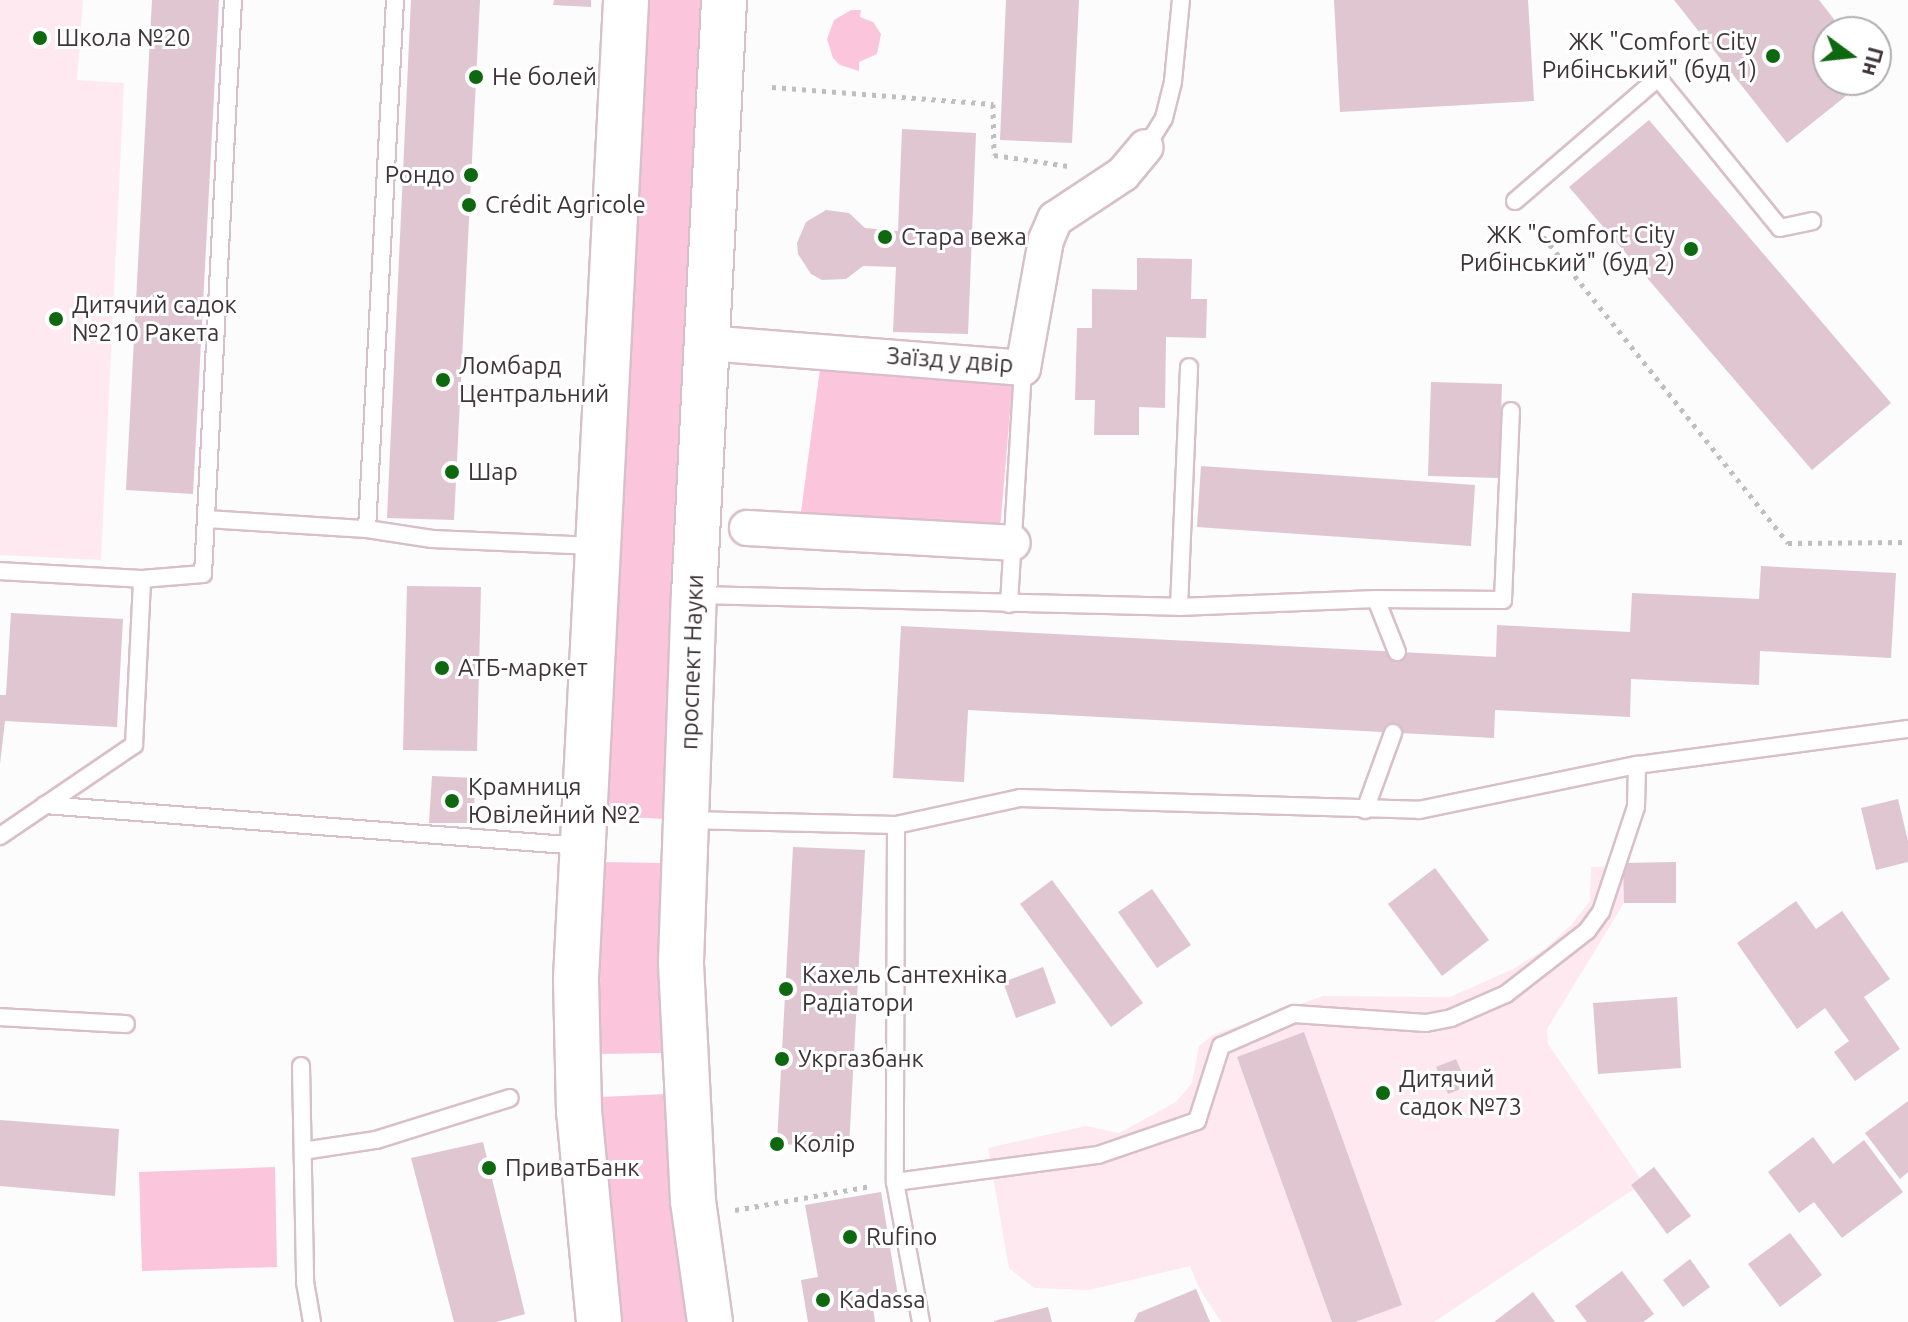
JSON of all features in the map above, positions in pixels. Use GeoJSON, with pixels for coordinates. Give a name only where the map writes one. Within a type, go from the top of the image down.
{"type":"FeatureCollection","features":[{"type":"Feature","properties":{"kind":"main road"},"geometry":{"type":"LineString","coordinates":[[592,1321],[576,1057],[582,846],[626,0]]}},
{"type":"Feature","properties":{"kind":"main road","name":"проспект Науки"},"geometry":{"type":"LineString","coordinates":[[710,1322],[693,1201],[685,1090],[681,962],[694,595],[724,0]]}},
{"type":"Feature","properties":{"kind":"street","name":"Заїзд у двір"},"geometry":{"type":"LineString","coordinates":[[706,343],[1023,368],[1046,240],[1055,219],[1123,174],[1146,147]]}},
{"type":"Feature","properties":{"kind":"street"},"geometry":{"type":"LineString","coordinates":[[747,528],[1013,543]]}},
{"type":"Feature","properties":{"kind":"lane"},"geometry":{"type":"LineString","coordinates":[[0,571],[142,579],[203,574],[233,0]]}},
{"type":"Feature","properties":{"kind":"lane"},"geometry":{"type":"LineString","coordinates":[[367,529],[395,0]]}},
{"type":"Feature","properties":{"kind":"lane"},"geometry":{"type":"LineString","coordinates":[[1146,147],[1164,118],[1173,81],[1181,0]]}},
{"type":"Feature","properties":{"kind":"lane"},"geometry":{"type":"LineString","coordinates":[[1515,201],[1658,78],[1780,228],[1812,221]]}},
{"type":"Feature","properties":{"kind":"lane"},"geometry":{"type":"LineString","coordinates":[[1179,607],[1189,367]]}},
{"type":"Feature","properties":{"kind":"lane"},"geometry":{"type":"LineString","coordinates":[[1009,604],[1023,368]]}},
{"type":"Feature","properties":{"kind":"lane"},"geometry":{"type":"LineString","coordinates":[[694,595],[1179,607],[1376,599],[1503,600],[1511,411]]}},
{"type":"Feature","properties":{"kind":"lane"},"geometry":{"type":"LineString","coordinates":[[206,519],[367,529],[432,539],[597,547]]}},
{"type":"Feature","properties":{"kind":"lane"},"geometry":{"type":"LineString","coordinates":[[0,836],[134,745],[142,579]]}},
{"type":"Feature","properties":{"kind":"lane"},"geometry":{"type":"LineString","coordinates":[[1376,599],[1397,652]]}},
{"type":"Feature","properties":{"kind":"lane"},"geometry":{"type":"LineString","coordinates":[[685,820],[896,825],[1020,798],[1419,810],[1637,765],[1908,729]]}},
{"type":"Feature","properties":{"kind":"lane"},"geometry":{"type":"LineString","coordinates":[[1365,810],[1393,733]]}},
{"type":"Feature","properties":{"kind":"lane"},"geometry":{"type":"LineString","coordinates":[[895,1182],[1098,1155],[1197,1121],[1221,1046],[1294,1014],[1426,1023],[1451,1018],[1506,994],[1587,931],[1601,912],[1636,807],[1637,765]]}},
{"type":"Feature","properties":{"kind":"lane"},"geometry":{"type":"LineString","coordinates":[[45,805],[582,846]]}},
{"type":"Feature","properties":{"kind":"lane"},"geometry":{"type":"LineString","coordinates":[[896,825],[895,1182],[921,1322]]}},
{"type":"Feature","properties":{"kind":"lane"},"geometry":{"type":"LineString","coordinates":[[0,1017],[126,1024]]}},
{"type":"Feature","properties":{"kind":"lane"},"geometry":{"type":"LineString","coordinates":[[301,1066],[305,1282],[312,1322]]}},
{"type":"Feature","properties":{"kind":"lane"},"geometry":{"type":"LineString","coordinates":[[303,1151],[376,1140],[510,1098]]}},
{"type":"Feature","properties":{"kind":"path"},"geometry":{"type":"LineString","coordinates":[[772,87],[993,104],[994,155],[1123,174]]}},
{"type":"Feature","properties":{"kind":"path"},"geometry":{"type":"LineString","coordinates":[[1515,201],[1788,543],[1908,542]]}},
{"type":"Feature","properties":{"kind":"path"},"geometry":{"type":"LineString","coordinates":[[727,1212],[895,1182]]}},
{"type":"Feature","properties":{"kind":"shaded area","name":"Дитячий садок №210 Ракета"},"geometry":{"type":"Polygon","coordinates":[[[0,0],[83,0],[77,80],[124,83],[101,560],[0,555],[0,0]]]}},
{"type":"Feature","properties":{"kind":"shaded area"},"geometry":{"type":"Polygon","coordinates":[[[647,0],[703,0],[664,819],[604,816],[647,0]]]}},
{"type":"Feature","properties":{"kind":"shaded area"},"geometry":{"type":"Polygon","coordinates":[[[851,10],[861,10],[860,17],[873,22],[881,34],[877,54],[859,62],[859,71],[840,65],[833,58],[827,39],[834,20],[851,10]]]}},
{"type":"Feature","properties":{"kind":"shaded area"},"geometry":{"type":"Polygon","coordinates":[[[821,361],[1013,376],[1000,530],[800,520],[821,361]]]}},
{"type":"Feature","properties":{"kind":"shaded area"},"geometry":{"type":"Polygon","coordinates":[[[602,862],[663,863],[664,1053],[599,1054],[602,862]]]}},
{"type":"Feature","properties":{"kind":"shaded area","name":"Дитячий садок №73"},"geometry":{"type":"Polygon","coordinates":[[[1623,866],[1624,903],[1547,1029],[1548,1044],[1640,1178],[1631,1185],[1634,1189],[1434,1322],[1221,1322],[1199,1288],[1190,1266],[1089,1290],[1034,1288],[1009,1268],[988,1148],[1086,1126],[1119,1133],[1176,1102],[1192,1083],[1199,1046],[1213,1035],[1323,996],[1450,997],[1513,969],[1545,949],[1572,924],[1590,901],[1591,867],[1623,866]]]}},
{"type":"Feature","properties":{"kind":"shaded area"},"geometry":{"type":"Polygon","coordinates":[[[667,1094],[689,1322],[620,1322],[600,1097],[667,1094]]]}},
{"type":"Feature","properties":{"kind":"shaded area"},"geometry":{"type":"Polygon","coordinates":[[[275,1167],[277,1267],[142,1271],[139,1172],[275,1167]]]}},
{"type":"Feature","properties":{"kind":"building"},"geometry":{"type":"Polygon","coordinates":[[[152,0],[219,0],[193,494],[126,490],[152,0]]]}},
{"type":"Feature","properties":{"kind":"building"},"geometry":{"type":"Polygon","coordinates":[[[411,0],[480,0],[454,520],[387,518],[411,0]]]}},
{"type":"Feature","properties":{"kind":"building"},"geometry":{"type":"Polygon","coordinates":[[[554,0],[591,0],[591,7],[553,5],[554,0]]]}},
{"type":"Feature","properties":{"kind":"building"},"geometry":{"type":"Polygon","coordinates":[[[1006,0],[1079,0],[1072,143],[1000,140],[1006,0]]]}},
{"type":"Feature","properties":{"kind":"building"},"geometry":{"type":"Polygon","coordinates":[[[1334,0],[1528,0],[1534,101],[1340,112],[1334,0]]]}},
{"type":"Feature","properties":{"kind":"building","name":"ЖК \"Comfort City Рибінський\" (буд 1)"},"geometry":{"type":"Polygon","coordinates":[[[1674,0],[1819,0],[1832,16],[1812,16],[1812,96],[1846,96],[1787,143],[1674,0]]]}},
{"type":"Feature","properties":{"kind":"building","name":"ЖК \"Comfort City Рибінський\" (буд 2)"},"geometry":{"type":"Polygon","coordinates":[[[1649,120],[1891,403],[1812,470],[1569,187],[1649,120]]]}},
{"type":"Feature","properties":{"kind":"building","name":"Стара вежа"},"geometry":{"type":"Polygon","coordinates":[[[902,129],[976,133],[968,334],[893,332],[896,267],[863,266],[846,279],[822,280],[811,274],[798,254],[797,243],[806,222],[826,210],[849,213],[865,228],[898,231],[902,129]]]}},
{"type":"Feature","properties":{"kind":"building"},"geometry":{"type":"Polygon","coordinates":[[[1137,258],[1192,259],[1191,299],[1207,299],[1206,338],[1166,337],[1165,408],[1139,407],[1139,435],[1094,435],[1095,400],[1075,400],[1077,328],[1092,328],[1092,289],[1137,290],[1137,258]]]}},
{"type":"Feature","properties":{"kind":"building"},"geometry":{"type":"Polygon","coordinates":[[[1431,382],[1502,384],[1499,478],[1428,476],[1431,382]]]}},
{"type":"Feature","properties":{"kind":"building"},"geometry":{"type":"Polygon","coordinates":[[[1201,466],[1475,485],[1471,546],[1197,527],[1201,466]]]}},
{"type":"Feature","properties":{"kind":"building"},"geometry":{"type":"Polygon","coordinates":[[[1761,566],[1896,573],[1891,658],[1760,651],[1759,685],[1631,679],[1630,717],[1495,710],[1494,738],[968,710],[964,782],[893,778],[901,626],[1496,657],[1497,625],[1630,632],[1632,593],[1759,599],[1761,566]]]}},
{"type":"Feature","properties":{"kind":"building","name":"АТБ-маркет"},"geometry":{"type":"Polygon","coordinates":[[[407,586],[481,587],[477,751],[403,750],[407,586]]]}},
{"type":"Feature","properties":{"kind":"building"},"geometry":{"type":"Polygon","coordinates":[[[11,613],[123,619],[117,727],[5,721],[0,764],[0,695],[6,695],[11,613]]]}},
{"type":"Feature","properties":{"kind":"building","name":"Крамниця Ювілейний №2"},"geometry":{"type":"Polygon","coordinates":[[[432,776],[475,778],[474,823],[429,823],[432,776]]]}},
{"type":"Feature","properties":{"kind":"building"},"geometry":{"type":"Polygon","coordinates":[[[1898,799],[1908,841],[1908,862],[1876,870],[1861,808],[1898,799]]]}},
{"type":"Feature","properties":{"kind":"building"},"geometry":{"type":"Polygon","coordinates":[[[793,847],[865,850],[849,1147],[777,1144],[793,847]]]}},
{"type":"Feature","properties":{"kind":"building"},"geometry":{"type":"Polygon","coordinates":[[[1676,862],[1676,903],[1624,903],[1623,863],[1676,862]]]}},
{"type":"Feature","properties":{"kind":"building"},"geometry":{"type":"Polygon","coordinates":[[[1435,868],[1489,940],[1442,976],[1388,904],[1435,868]]]}},
{"type":"Feature","properties":{"kind":"building"},"geometry":{"type":"Polygon","coordinates":[[[1052,880],[1143,1003],[1111,1027],[1020,904],[1052,880]]]}},
{"type":"Feature","properties":{"kind":"building"},"geometry":{"type":"Polygon","coordinates":[[[1152,889],[1191,945],[1157,968],[1118,912],[1152,889]]]}},
{"type":"Feature","properties":{"kind":"building"},"geometry":{"type":"Polygon","coordinates":[[[1796,901],[1816,929],[1842,911],[1890,979],[1864,997],[1900,1049],[1855,1081],[1834,1052],[1849,1041],[1825,1008],[1797,1029],[1737,943],[1796,901]]]}},
{"type":"Feature","properties":{"kind":"building"},"geometry":{"type":"Polygon","coordinates":[[[1043,967],[1056,1003],[1016,1018],[1003,982],[1043,967]]]}},
{"type":"Feature","properties":{"kind":"building"},"geometry":{"type":"Polygon","coordinates":[[[1677,997],[1681,1068],[1598,1074],[1593,1003],[1677,997]]]}},
{"type":"Feature","properties":{"kind":"building"},"geometry":{"type":"Polygon","coordinates":[[[1304,1032],[1402,1305],[1355,1322],[1332,1322],[1237,1057],[1304,1032]]]}},
{"type":"Feature","properties":{"kind":"building"},"geometry":{"type":"Polygon","coordinates":[[[1456,1059],[1468,1086],[1448,1094],[1436,1067],[1456,1059]]]}},
{"type":"Feature","properties":{"kind":"building"},"geometry":{"type":"Polygon","coordinates":[[[1908,1101],[1908,1172],[1900,1179],[1865,1133],[1908,1101]]]}},
{"type":"Feature","properties":{"kind":"building"},"geometry":{"type":"Polygon","coordinates":[[[0,1120],[119,1129],[115,1196],[0,1186],[0,1120]]]}},
{"type":"Feature","properties":{"kind":"building"},"geometry":{"type":"Polygon","coordinates":[[[1813,1137],[1833,1164],[1864,1140],[1903,1192],[1842,1238],[1814,1202],[1799,1213],[1768,1172],[1813,1137]]]}},
{"type":"Feature","properties":{"kind":"building"},"geometry":{"type":"Polygon","coordinates":[[[483,1142],[525,1314],[496,1322],[454,1322],[411,1158],[483,1142]]]}},
{"type":"Feature","properties":{"kind":"building"},"geometry":{"type":"Polygon","coordinates":[[[1654,1167],[1691,1216],[1667,1234],[1631,1185],[1654,1167]]]}},
{"type":"Feature","properties":{"kind":"building","name":"Rufino"},"geometry":{"type":"Polygon","coordinates":[[[881,1192],[898,1296],[872,1300],[875,1322],[808,1322],[801,1280],[818,1277],[805,1205],[881,1192]]]}},
{"type":"Feature","properties":{"kind":"building"},"geometry":{"type":"Polygon","coordinates":[[[1790,1233],[1822,1275],[1780,1307],[1748,1264],[1790,1233]]]}},
{"type":"Feature","properties":{"kind":"building"},"geometry":{"type":"Polygon","coordinates":[[[1690,1259],[1710,1287],[1683,1307],[1663,1280],[1690,1259]]]}},
{"type":"Feature","properties":{"kind":"building"},"geometry":{"type":"Polygon","coordinates":[[[1622,1271],[1654,1314],[1643,1322],[1587,1322],[1575,1306],[1622,1271]]]}},
{"type":"Feature","properties":{"kind":"building"},"geometry":{"type":"Polygon","coordinates":[[[1196,1289],[1210,1322],[1134,1322],[1138,1313],[1196,1289]]]}},
{"type":"Feature","properties":{"kind":"building"},"geometry":{"type":"Polygon","coordinates":[[[1533,1292],[1555,1322],[1494,1322],[1533,1292]]]}},
{"type":"Feature","properties":{"kind":"building"},"geometry":{"type":"Polygon","coordinates":[[[1048,1307],[1052,1322],[994,1322],[994,1321],[1048,1307]]]}},
{"type":"Feature","properties":{"kind":"place","name":"Школа №20"},"geometry":{"type":"Point","coordinates":[40,38]}},
{"type":"Feature","properties":{"kind":"place","name":"ЖК \"Comfort City Рибінський\" (буд 1)"},"geometry":{"type":"Point","coordinates":[1773,56]}},
{"type":"Feature","properties":{"kind":"place","name":"Не болей"},"geometry":{"type":"Point","coordinates":[476,77]}},
{"type":"Feature","properties":{"kind":"place","name":"Рондо"},"geometry":{"type":"Point","coordinates":[471,175]}},
{"type":"Feature","properties":{"kind":"place","name":"Crédit Agricole"},"geometry":{"type":"Point","coordinates":[469,205]}},
{"type":"Feature","properties":{"kind":"place","name":"Стара вежа"},"geometry":{"type":"Point","coordinates":[885,237]}},
{"type":"Feature","properties":{"kind":"place","name":"ЖК \"Comfort City Рибінський\" (буд 2)"},"geometry":{"type":"Point","coordinates":[1691,249]}},
{"type":"Feature","properties":{"kind":"place","name":"Дитячий садок №210 Ракета"},"geometry":{"type":"Point","coordinates":[56,319]}},
{"type":"Feature","properties":{"kind":"place","name":"Ломбард Центральний"},"geometry":{"type":"Point","coordinates":[443,380]}},
{"type":"Feature","properties":{"kind":"place","name":"Шар"},"geometry":{"type":"Point","coordinates":[452,472]}},
{"type":"Feature","properties":{"kind":"place","name":"АТБ-маркет"},"geometry":{"type":"Point","coordinates":[442,668]}},
{"type":"Feature","properties":{"kind":"place","name":"Крамниця Ювілейний №2"},"geometry":{"type":"Point","coordinates":[452,801]}},
{"type":"Feature","properties":{"kind":"place","name":"Кахель Сантехніка Радіатори"},"geometry":{"type":"Point","coordinates":[786,989]}},
{"type":"Feature","properties":{"kind":"place","name":"Укргазбанк"},"geometry":{"type":"Point","coordinates":[782,1059]}},
{"type":"Feature","properties":{"kind":"place","name":"Дитячий садок №73"},"geometry":{"type":"Point","coordinates":[1383,1093]}},
{"type":"Feature","properties":{"kind":"place","name":"Колір"},"geometry":{"type":"Point","coordinates":[777,1144]}},
{"type":"Feature","properties":{"kind":"place","name":"ПриватБанк"},"geometry":{"type":"Point","coordinates":[489,1168]}},
{"type":"Feature","properties":{"kind":"place","name":"Rufino"},"geometry":{"type":"Point","coordinates":[850,1237]}},
{"type":"Feature","properties":{"kind":"place","name":"Kadassa"},"geometry":{"type":"Point","coordinates":[823,1300]}}]}
